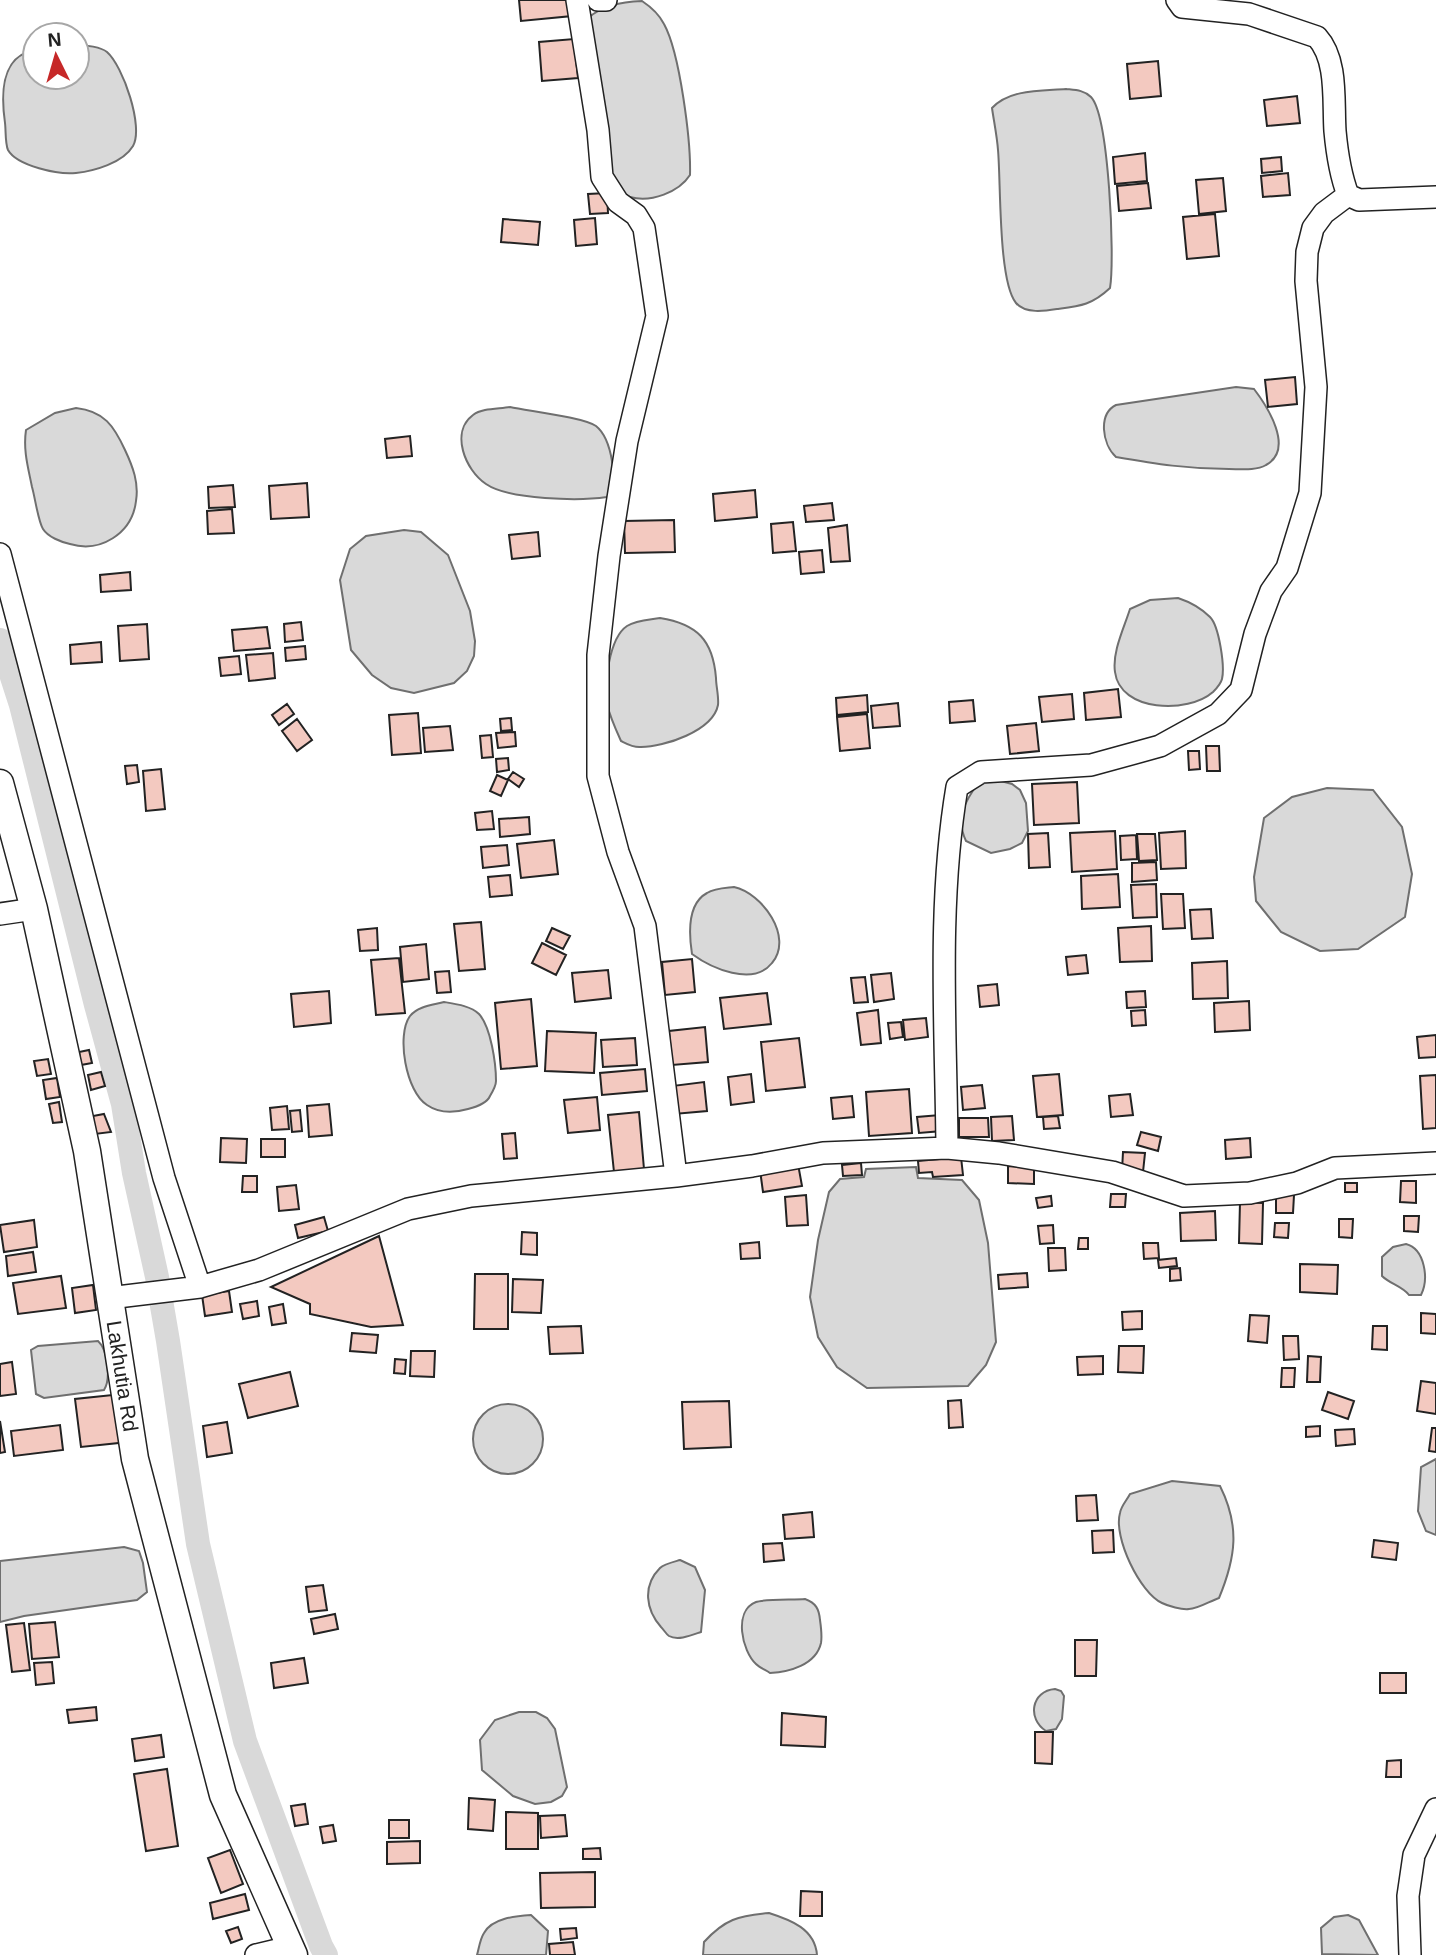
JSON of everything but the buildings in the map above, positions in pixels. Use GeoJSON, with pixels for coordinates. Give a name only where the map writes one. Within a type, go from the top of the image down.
{"type":"FeatureCollection","features":[{"type":"Feature","properties":{"kind":"street"},"geometry":{"type":"LineString","coordinates":[[577,0],[598,130],[602,177],[618,202],[636,215],[644,228],[657,316],[627,441],[609,556],[598,655],[598,776],[618,852],[645,926],[676,1177]]}},
{"type":"Feature","properties":{"kind":"street"},"geometry":{"type":"LineString","coordinates":[[598,0],[606,0]]}},
{"type":"Feature","properties":{"kind":"street"},"geometry":{"type":"LineString","coordinates":[[1177,0],[1182,7],[1249,14],[1317,37],[1324,44],[1331,68],[1340,175],[1348,195],[1359,200],[1436,197]]}},
{"type":"Feature","properties":{"kind":"street"},"geometry":{"type":"LineString","coordinates":[[947,1148],[944,908],[950,827],[957,787],[981,772],[1091,765],[1160,746],[1218,714],[1241,691],[1255,634],[1271,591],[1287,568],[1310,492],[1317,387],[1306,281],[1307,252],[1313,228],[1324,213],[1348,195]]}},
{"type":"Feature","properties":{"kind":"street"},"geometry":{"type":"LineString","coordinates":[[0,554],[164,1178],[200,1287]]}},
{"type":"Feature","properties":{"kind":"street","name":"Lakhutia Rd"},"geometry":{"type":"LineString","coordinates":[[0,783],[34,909],[87,1152],[135,1459],[223,1795],[292,1951]]}},
{"type":"Feature","properties":{"kind":"street"},"geometry":{"type":"LineString","coordinates":[[0,914],[34,909]]}},
{"type":"Feature","properties":{"kind":"street"},"geometry":{"type":"LineString","coordinates":[[109,1298],[200,1287],[259,1270],[408,1209],[471,1196],[676,1177],[823,1153],[947,1148],[999,1153],[1112,1172],[1184,1196],[1250,1193],[1297,1183],[1335,1168],[1436,1163]]}},
{"type":"Feature","properties":{"kind":"street"},"geometry":{"type":"LineString","coordinates":[[1410,1955],[1408,1896],[1414,1855],[1436,1809]]}},
{"type":"Feature","properties":{"kind":"street"},"geometry":{"type":"LineString","coordinates":[[257,1955],[292,1951]]}},
{"type":"Feature","properties":{"kind":"shaded area"},"geometry":{"type":"Polygon","coordinates":[[[642,1],[660,17],[670,37],[683,98],[690,160],[690,175],[685,181],[664,195],[647,198],[628,196],[612,184],[587,19],[612,5],[642,1]]]}},
{"type":"Feature","properties":{"kind":"shaded area"},"geometry":{"type":"Polygon","coordinates":[[[91,47],[107,52],[119,70],[130,97],[136,125],[133,146],[115,161],[83,172],[69,173],[39,168],[13,156],[7,147],[3,101],[5,78],[15,60],[21,56],[21,91],[91,91],[91,47]]]}},
{"type":"Feature","properties":{"kind":"shaded area"},"geometry":{"type":"Polygon","coordinates":[[[1066,89],[1091,97],[1102,131],[1111,220],[1110,288],[1097,298],[1079,306],[1035,311],[1016,303],[1006,274],[1001,230],[998,150],[992,108],[1017,94],[1066,89]]]}},
{"type":"Feature","properties":{"kind":"shaded area"},"geometry":{"type":"Polygon","coordinates":[[[1236,387],[1254,389],[1276,427],[1278,449],[1274,458],[1262,467],[1214,469],[1159,464],[1116,457],[1108,445],[1104,422],[1110,409],[1116,405],[1236,387]]]}},
{"type":"Feature","properties":{"kind":"shaded area"},"geometry":{"type":"Polygon","coordinates":[[[510,407],[568,417],[596,426],[607,442],[614,471],[614,484],[607,497],[563,499],[527,496],[497,489],[478,478],[463,451],[462,431],[466,422],[481,411],[510,407]]]}},
{"type":"Feature","properties":{"kind":"shaded area"},"geometry":{"type":"Polygon","coordinates":[[[76,408],[94,412],[112,427],[128,456],[136,481],[136,501],[128,523],[113,538],[92,546],[63,542],[45,532],[38,515],[26,452],[26,430],[55,413],[76,408]]]}},
{"type":"Feature","properties":{"kind":"shaded area"},"geometry":{"type":"Polygon","coordinates":[[[404,530],[421,532],[448,555],[470,611],[475,641],[474,656],[467,671],[454,683],[414,693],[391,688],[372,675],[351,650],[340,580],[350,549],[366,536],[404,530]]]}},
{"type":"Feature","properties":{"kind":"shaded area"},"geometry":{"type":"Polygon","coordinates":[[[1178,598],[1199,608],[1213,622],[1222,656],[1221,681],[1213,692],[1188,704],[1172,706],[1142,702],[1129,695],[1120,685],[1115,672],[1115,656],[1122,632],[1130,609],[1150,600],[1178,598]]]}},
{"type":"Feature","properties":{"kind":"shaded area"},"geometry":{"type":"Polygon","coordinates":[[[660,618],[684,625],[701,636],[707,644],[714,665],[718,705],[707,723],[686,736],[651,746],[631,746],[621,741],[607,704],[609,662],[616,640],[627,626],[660,618]]]}},
{"type":"Feature","properties":{"kind":"shaded area"},"geometry":{"type":"Polygon","coordinates":[[[997,780],[1012,784],[1020,790],[1026,803],[1028,831],[1022,843],[991,853],[966,841],[961,825],[963,810],[979,782],[997,780]]]}},
{"type":"Feature","properties":{"kind":"shaded area"},"geometry":{"type":"Polygon","coordinates":[[[1327,788],[1373,790],[1402,827],[1412,874],[1405,917],[1358,949],[1320,951],[1281,932],[1256,901],[1254,877],[1264,818],[1292,797],[1327,788]]]}},
{"type":"Feature","properties":{"kind":"shaded area"},"geometry":{"type":"Polygon","coordinates":[[[734,887],[755,898],[772,918],[777,929],[778,953],[764,970],[754,974],[732,973],[710,965],[692,954],[690,929],[696,904],[710,891],[734,887]]]}},
{"type":"Feature","properties":{"kind":"shaded area"},"geometry":{"type":"Polygon","coordinates":[[[444,1002],[468,1007],[479,1014],[490,1036],[496,1074],[495,1087],[486,1101],[452,1112],[432,1108],[420,1098],[405,1063],[404,1036],[410,1016],[421,1008],[444,1002]]]}},
{"type":"Feature","properties":{"kind":"shaded area"},"geometry":{"type":"Polygon","coordinates":[[[916,1167],[918,1178],[962,1180],[979,1200],[988,1243],[996,1342],[986,1365],[968,1386],[867,1388],[837,1367],[818,1337],[810,1297],[818,1240],[829,1192],[840,1179],[864,1177],[866,1169],[916,1167]]]}},
{"type":"Feature","properties":{"kind":"shaded area"},"geometry":{"type":"Polygon","coordinates":[[[1406,1244],[1417,1252],[1424,1265],[1425,1281],[1421,1295],[1409,1295],[1382,1276],[1382,1257],[1393,1247],[1406,1244]]]}},
{"type":"Feature","properties":{"kind":"shaded area"},"geometry":{"type":"Polygon","coordinates":[[[98,1341],[104,1351],[107,1365],[104,1390],[44,1398],[36,1394],[31,1350],[38,1346],[98,1341]]]}},
{"type":"Feature","properties":{"kind":"shaded area"},"geometry":{"type":"Polygon","coordinates":[[[508,1404],[533,1414],[543,1439],[533,1464],[508,1474],[483,1464],[473,1439],[483,1414],[508,1404]]]}},
{"type":"Feature","properties":{"kind":"shaded area"},"geometry":{"type":"Polygon","coordinates":[[[1436,1459],[1436,1535],[1426,1531],[1418,1511],[1421,1467],[1436,1459]]]}},
{"type":"Feature","properties":{"kind":"shaded area"},"geometry":{"type":"Polygon","coordinates":[[[1172,1481],[1220,1486],[1231,1515],[1232,1555],[1219,1598],[1193,1609],[1162,1603],[1145,1588],[1130,1563],[1121,1536],[1120,1513],[1130,1494],[1172,1481]]]}},
{"type":"Feature","properties":{"kind":"shaded area"},"geometry":{"type":"Polygon","coordinates":[[[124,1547],[139,1551],[143,1563],[147,1592],[137,1600],[24,1616],[0,1622],[0,1561],[124,1547]]]}},
{"type":"Feature","properties":{"kind":"shaded area"},"geometry":{"type":"Polygon","coordinates":[[[680,1560],[695,1567],[705,1590],[701,1632],[677,1638],[668,1635],[656,1620],[649,1606],[648,1590],[660,1568],[680,1560]]]}},
{"type":"Feature","properties":{"kind":"shaded area"},"geometry":{"type":"Polygon","coordinates":[[[805,1599],[816,1607],[819,1613],[821,1643],[818,1651],[801,1666],[770,1673],[756,1664],[747,1650],[742,1632],[744,1614],[756,1602],[805,1599]]]}},
{"type":"Feature","properties":{"kind":"shaded area"},"geometry":{"type":"Polygon","coordinates":[[[1055,1689],[1061,1691],[1064,1696],[1062,1719],[1056,1729],[1046,1731],[1036,1720],[1034,1706],[1041,1695],[1055,1689]]]}},
{"type":"Feature","properties":{"kind":"shaded area"},"geometry":{"type":"Polygon","coordinates":[[[519,1712],[536,1712],[547,1718],[555,1729],[567,1787],[562,1796],[551,1802],[535,1804],[513,1796],[482,1770],[480,1740],[495,1720],[519,1712]]]}},
{"type":"Feature","properties":{"kind":"shaded area"},"geometry":{"type":"Polygon","coordinates":[[[769,1913],[786,1919],[807,1932],[812,1938],[817,1955],[703,1955],[704,1942],[719,1928],[740,1917],[769,1913]]]}},
{"type":"Feature","properties":{"kind":"shaded area"},"geometry":{"type":"Polygon","coordinates":[[[531,1915],[548,1931],[546,1955],[477,1955],[483,1935],[493,1924],[531,1915]]]}},
{"type":"Feature","properties":{"kind":"shaded area"},"geometry":{"type":"Polygon","coordinates":[[[1348,1915],[1359,1920],[1378,1955],[1322,1954],[1321,1928],[1334,1917],[1348,1915]]]}},
{"type":"Feature","properties":{"kind":"waterway"},"geometry":{"type":"LineString","coordinates":[[0,640],[21,705],[123,1104],[168,1341],[198,1544],[245,1741],[326,1955]]}}]}
